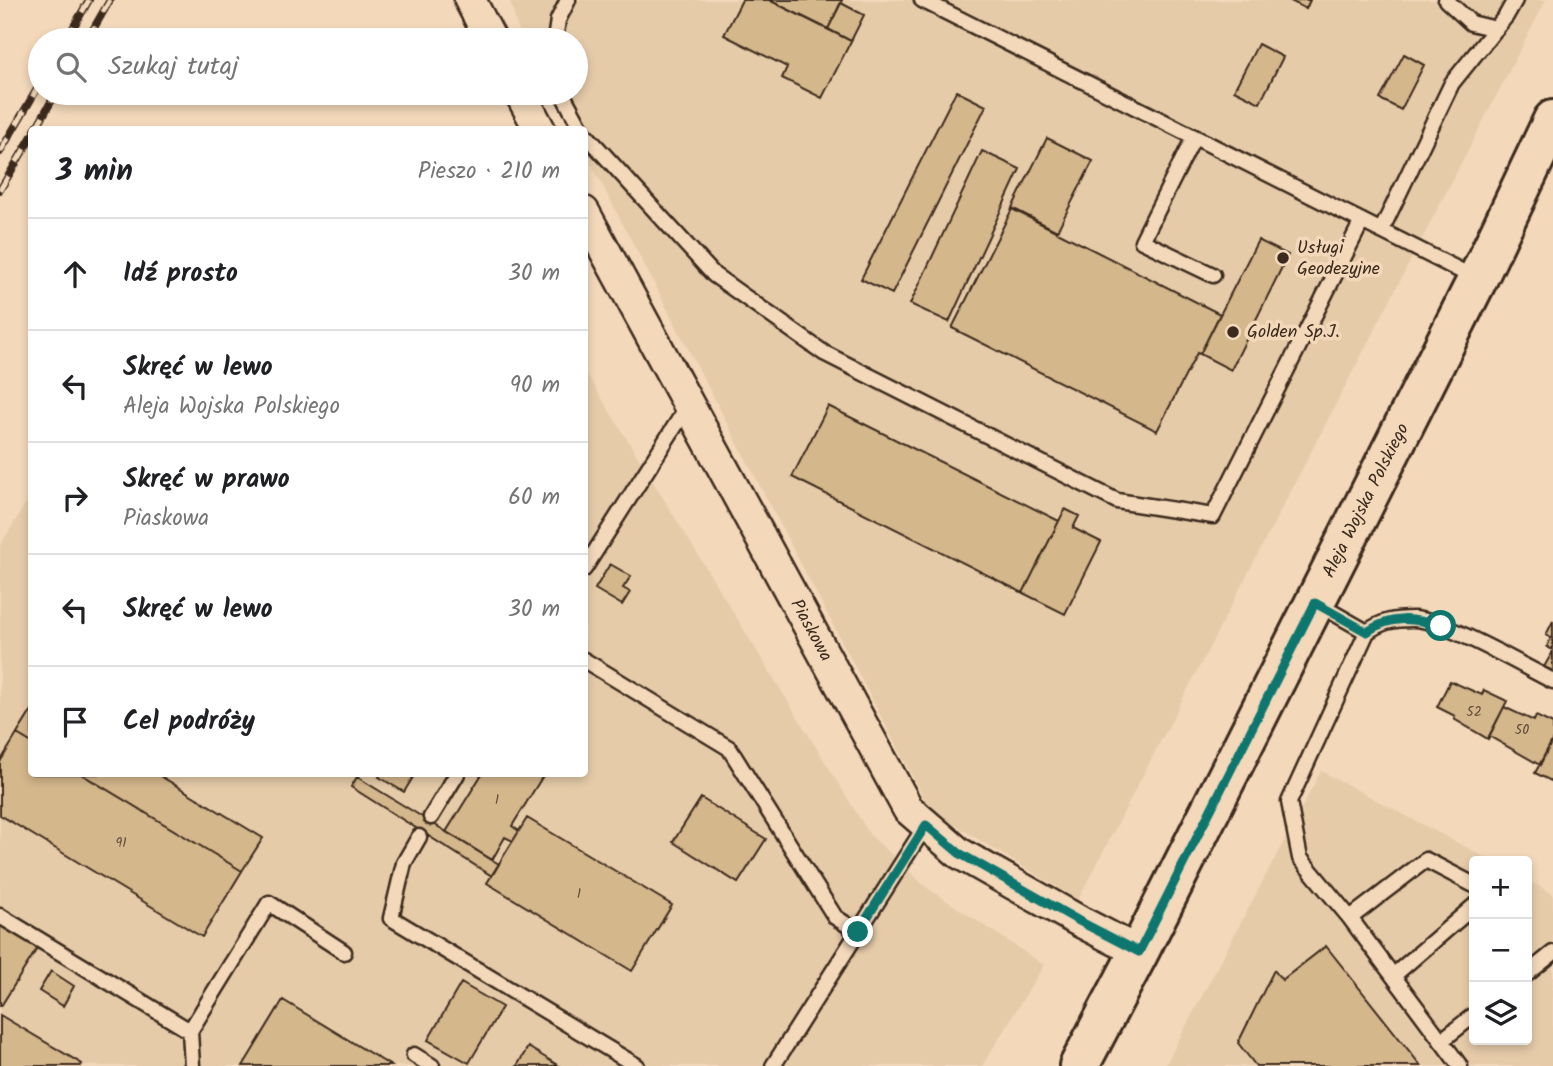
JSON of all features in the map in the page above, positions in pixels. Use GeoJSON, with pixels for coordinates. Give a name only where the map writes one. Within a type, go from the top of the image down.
{"type":"FeatureCollection","features":[{"type":"Feature","properties":{"kind":"main road","name":"Aleja Wojska Polskiego"},"geometry":{"type":"LineString","coordinates":[[1079,1066],[1315,603],[1477,279],[1553,120]]}},
{"type":"Feature","properties":{"kind":"street"},"geometry":{"type":"LineString","coordinates":[[470,0],[485,28]]}},
{"type":"Feature","properties":{"kind":"street"},"geometry":{"type":"LineString","coordinates":[[525,105],[533,126]]}},
{"type":"Feature","properties":{"kind":"street","name":"Piaskowa"},"geometry":{"type":"LineString","coordinates":[[588,219],[908,810],[959,853],[1139,952]]}},
{"type":"Feature","properties":{"kind":"lane"},"geometry":{"type":"LineString","coordinates":[[557,28],[568,0]]}},
{"type":"Feature","properties":{"kind":"lane"},"geometry":{"type":"LineString","coordinates":[[922,0],[1477,279]]}},
{"type":"Feature","properties":{"kind":"lane"},"geometry":{"type":"LineString","coordinates":[[1446,0],[1471,23],[1496,29]]}},
{"type":"Feature","properties":{"kind":"lane"},"geometry":{"type":"LineString","coordinates":[[1381,231],[1452,83],[1506,16],[1515,0]]}},
{"type":"Feature","properties":{"kind":"lane"},"geometry":{"type":"LineString","coordinates":[[569,105],[580,126]]}},
{"type":"Feature","properties":{"kind":"lane"},"geometry":{"type":"LineString","coordinates":[[588,136],[714,275],[824,353],[1117,501],[1213,516],[1362,221]]}},
{"type":"Feature","properties":{"kind":"lane"},"geometry":{"type":"LineString","coordinates":[[1194,137],[1142,241],[1213,275]]}},
{"type":"Feature","properties":{"kind":"lane"},"geometry":{"type":"LineString","coordinates":[[588,563],[689,404]]}},
{"type":"Feature","properties":{"kind":"lane"},"geometry":{"type":"LineString","coordinates":[[1315,603],[1367,632]]}},
{"type":"Feature","properties":{"kind":"lane"},"geometry":{"type":"LineString","coordinates":[[1460,1066],[1350,918],[1300,858],[1289,802],[1367,632],[1381,622],[1415,619],[1441,626],[1553,681]]}},
{"type":"Feature","properties":{"kind":"lane"},"geometry":{"type":"LineString","coordinates":[[588,662],[729,748],[835,917],[858,932]]}},
{"type":"Feature","properties":{"kind":"lane"},"geometry":{"type":"LineString","coordinates":[[431,817],[455,777]]}},
{"type":"Feature","properties":{"kind":"lane"},"geometry":{"type":"LineString","coordinates":[[773,1066],[926,825]]}},
{"type":"Feature","properties":{"kind":"lane"},"geometry":{"type":"LineString","coordinates":[[419,837],[404,863],[391,918],[637,1066]]}},
{"type":"Feature","properties":{"kind":"lane"},"geometry":{"type":"LineString","coordinates":[[1350,918],[1426,860],[1469,882]]}},
{"type":"Feature","properties":{"kind":"lane"},"geometry":{"type":"LineString","coordinates":[[192,1066],[190,1031],[269,903],[344,952]]}},
{"type":"Feature","properties":{"kind":"lane"},"geometry":{"type":"LineString","coordinates":[[1393,976],[1469,910]]}},
{"type":"Feature","properties":{"kind":"lane"},"geometry":{"type":"LineString","coordinates":[[0,916],[190,1031]]}},
{"type":"Feature","properties":{"kind":"lane"},"geometry":{"type":"LineString","coordinates":[[1532,970],[1553,953]]}},
{"type":"Feature","properties":{"kind":"lane"},"geometry":{"type":"LineString","coordinates":[[1441,1041],[1469,1019]]}},
{"type":"Feature","properties":{"kind":"lane"},"geometry":{"type":"LineString","coordinates":[[414,1055],[432,1066]]}},
{"type":"Feature","properties":{"kind":"shaded area"},"geometry":{"type":"Polygon","coordinates":[[[510,0],[1546,0],[1078,900],[930,810],[588,158],[588,126],[570,126],[559,105],[588,105],[588,28],[517,27],[510,0]]]}},
{"type":"Feature","properties":{"kind":"shaded area"},"geometry":{"type":"Polygon","coordinates":[[[588,376],[870,835],[926,887],[1044,965],[982,1066],[0,1066],[0,546],[28,500],[28,777],[588,777],[588,376]]]}},
{"type":"Feature","properties":{"kind":"shaded area"},"geometry":{"type":"Polygon","coordinates":[[[1321,771],[1482,856],[1469,856],[1469,1045],[1532,1045],[1532,883],[1553,894],[1553,1066],[1165,1066],[1321,771]]]}},
{"type":"Feature","properties":{"kind":"building"},"geometry":{"type":"Polygon","coordinates":[[[742,0],[769,0],[851,41],[822,98],[782,78],[787,67],[724,35],[742,0]]]}},
{"type":"Feature","properties":{"kind":"building"},"geometry":{"type":"Polygon","coordinates":[[[769,0],[842,0],[828,29],[769,0]]]}},
{"type":"Feature","properties":{"kind":"building"},"geometry":{"type":"Polygon","coordinates":[[[1289,0],[1310,0],[1306,9],[1289,0]]]}},
{"type":"Feature","properties":{"kind":"building"},"geometry":{"type":"Polygon","coordinates":[[[841,3],[864,15],[851,41],[828,29],[841,3]]]}},
{"type":"Feature","properties":{"kind":"building"},"geometry":{"type":"Polygon","coordinates":[[[1258,44],[1283,57],[1260,103],[1234,90],[1258,44]]]}},
{"type":"Feature","properties":{"kind":"building"},"geometry":{"type":"Polygon","coordinates":[[[1404,54],[1424,65],[1401,110],[1380,99],[1404,54]]]}},
{"type":"Feature","properties":{"kind":"building"},"geometry":{"type":"Polygon","coordinates":[[[956,91],[986,106],[892,294],[861,279],[956,91]]]}},
{"type":"Feature","properties":{"kind":"building"},"geometry":{"type":"Polygon","coordinates":[[[1047,138],[1093,161],[1057,231],[1012,208],[1047,138]]]}},
{"type":"Feature","properties":{"kind":"building"},"geometry":{"type":"Polygon","coordinates":[[[982,151],[1020,169],[949,322],[910,304],[982,151]]]}},
{"type":"Feature","properties":{"kind":"building"},"geometry":{"type":"Polygon","coordinates":[[[1012,209],[1220,314],[1157,431],[952,328],[1012,209]]]}},
{"type":"Feature","properties":{"kind":"building"},"geometry":{"type":"Polygon","coordinates":[[[1258,240],[1288,255],[1231,370],[1200,354],[1258,240]]]}},
{"type":"Feature","properties":{"kind":"building"},"geometry":{"type":"Polygon","coordinates":[[[828,406],[1059,521],[1023,593],[792,477],[828,406]]]}},
{"type":"Feature","properties":{"kind":"building"},"geometry":{"type":"Polygon","coordinates":[[[1065,509],[1079,516],[1073,528],[1101,542],[1065,614],[1023,593],[1065,509]]]}},
{"type":"Feature","properties":{"kind":"building"},"geometry":{"type":"Polygon","coordinates":[[[610,564],[631,576],[623,588],[630,592],[622,605],[595,589],[610,564]]]}},
{"type":"Feature","properties":{"kind":"building"},"geometry":{"type":"Polygon","coordinates":[[[1553,621],[1553,650],[1547,647],[1551,638],[1546,635],[1553,621]]]}},
{"type":"Feature","properties":{"kind":"building"},"geometry":{"type":"Polygon","coordinates":[[[1553,651],[1553,671],[1544,667],[1553,651]]]}},
{"type":"Feature","properties":{"kind":"building"},"geometry":{"type":"Polygon","coordinates":[[[1450,681],[1482,695],[1484,690],[1507,701],[1488,739],[1437,707],[1450,681]]]}},
{"type":"Feature","properties":{"kind":"building"},"geometry":{"type":"Polygon","coordinates":[[[1504,707],[1534,721],[1536,716],[1553,724],[1553,739],[1540,765],[1489,736],[1504,707]]]}},
{"type":"Feature","properties":{"kind":"building"},"geometry":{"type":"Polygon","coordinates":[[[28,716],[28,741],[17,734],[28,716]]]}},
{"type":"Feature","properties":{"kind":"building"},"geometry":{"type":"Polygon","coordinates":[[[17,734],[28,741],[28,777],[86,777],[242,871],[202,937],[0,815],[0,762],[17,734]]]}},
{"type":"Feature","properties":{"kind":"building"},"geometry":{"type":"Polygon","coordinates":[[[1553,739],[1553,777],[1551,781],[1535,773],[1553,739]]]}},
{"type":"Feature","properties":{"kind":"building"},"geometry":{"type":"Polygon","coordinates":[[[86,777],[162,777],[263,838],[242,871],[86,777]]]}},
{"type":"Feature","properties":{"kind":"building"},"geometry":{"type":"Polygon","coordinates":[[[357,777],[499,864],[492,876],[351,787],[357,777]]]}},
{"type":"Feature","properties":{"kind":"building"},"geometry":{"type":"Polygon","coordinates":[[[379,777],[413,777],[404,792],[379,777]]]}},
{"type":"Feature","properties":{"kind":"building"},"geometry":{"type":"Polygon","coordinates":[[[480,777],[542,777],[512,826],[519,831],[513,841],[505,837],[492,860],[446,832],[480,777]]]}},
{"type":"Feature","properties":{"kind":"building"},"geometry":{"type":"Polygon","coordinates":[[[701,798],[766,839],[738,883],[673,842],[701,798]]]}},
{"type":"Feature","properties":{"kind":"building"},"geometry":{"type":"Polygon","coordinates":[[[527,818],[672,905],[632,971],[487,883],[527,818]]]}},
{"type":"Feature","properties":{"kind":"building"},"geometry":{"type":"Polygon","coordinates":[[[0,923],[38,947],[1,1006],[0,1006],[0,923]]]}},
{"type":"Feature","properties":{"kind":"building"},"geometry":{"type":"Polygon","coordinates":[[[1326,946],[1421,1066],[1256,1066],[1238,1043],[1274,970],[1282,980],[1326,946]]]}},
{"type":"Feature","properties":{"kind":"building"},"geometry":{"type":"Polygon","coordinates":[[[51,971],[74,986],[63,1006],[39,991],[51,971]]]}},
{"type":"Feature","properties":{"kind":"building"},"geometry":{"type":"Polygon","coordinates":[[[461,983],[502,1007],[469,1063],[428,1040],[461,983]]]}},
{"type":"Feature","properties":{"kind":"building"},"geometry":{"type":"Polygon","coordinates":[[[283,1000],[391,1066],[243,1066],[283,1000]]]}},
{"type":"Feature","properties":{"kind":"building"},"geometry":{"type":"Polygon","coordinates":[[[0,1015],[82,1064],[81,1066],[0,1066],[0,1015]]]}},
{"type":"Feature","properties":{"kind":"building"},"geometry":{"type":"Polygon","coordinates":[[[528,1047],[559,1066],[517,1066],[528,1047]]]}},
{"type":"Feature","properties":{"kind":"railway"},"geometry":{"type":"LineString","coordinates":[[73,28],[89,0]]}},
{"type":"Feature","properties":{"kind":"railway"},"geometry":{"type":"LineString","coordinates":[[94,28],[110,0]]}},
{"type":"Feature","properties":{"kind":"railway"},"geometry":{"type":"LineString","coordinates":[[0,152],[28,104]]}},
{"type":"Feature","properties":{"kind":"railway"},"geometry":{"type":"LineString","coordinates":[[37,126],[49,105]]}},
{"type":"Feature","properties":{"kind":"railway"},"geometry":{"type":"LineString","coordinates":[[0,190],[28,143]]}},
{"type":"Feature","properties":{"kind":"place","name":"Usługi Geodezyjne"},"geometry":{"type":"Point","coordinates":[1283,258]}},
{"type":"Feature","properties":{"kind":"place","name":"Golden Sp.J."},"geometry":{"type":"Point","coordinates":[1233,332]}},
{"type":"Feature","properties":{"kind":"route"},"geometry":{"type":"LineString","coordinates":[[858,932],[926,825],[959,853],[1139,952],[1315,603],[1367,632],[1381,622],[1415,619],[1441,626]]}}]}
